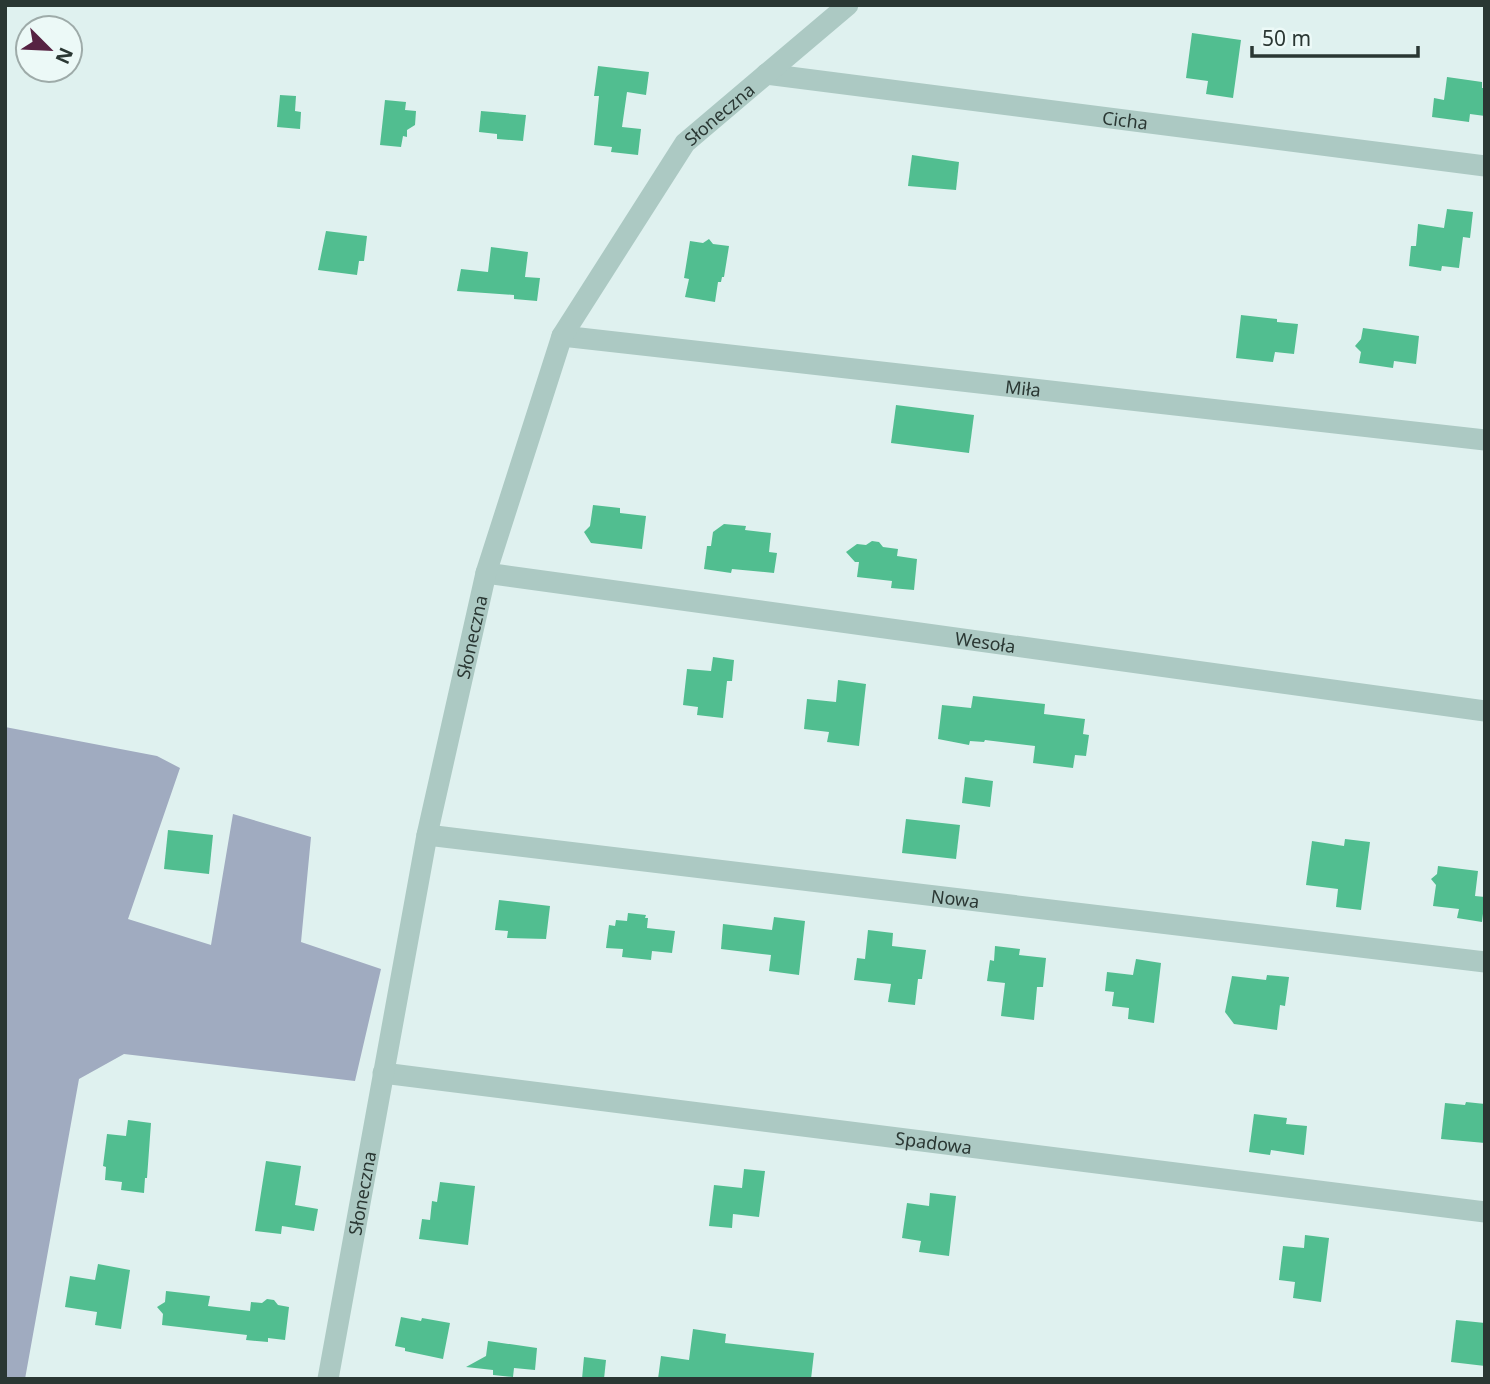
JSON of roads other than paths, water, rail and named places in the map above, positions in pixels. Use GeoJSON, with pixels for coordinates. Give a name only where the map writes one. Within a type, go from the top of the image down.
{"type":"FeatureCollection","features":[{"type":"Feature","properties":{"kind":"street","name":"Słoneczna"},"geometry":{"type":"LineString","coordinates":[[328,1379],[427,835],[486,573],[562,336],[685,143],[848,5]]}},
{"type":"Feature","properties":{"kind":"street","name":"Cicha"},"geometry":{"type":"LineString","coordinates":[[766,74],[1485,166]]}},
{"type":"Feature","properties":{"kind":"street","name":"Miła"},"geometry":{"type":"LineString","coordinates":[[562,336],[1485,440]]}},
{"type":"Feature","properties":{"kind":"street","name":"Wesoła"},"geometry":{"type":"LineString","coordinates":[[486,573],[1485,711]]}},
{"type":"Feature","properties":{"kind":"street","name":"Nowa"},"geometry":{"type":"LineString","coordinates":[[427,835],[1485,962]]}},
{"type":"Feature","properties":{"kind":"street","name":"Spadowa"},"geometry":{"type":"LineString","coordinates":[[383,1073],[1485,1212]]}}]}
